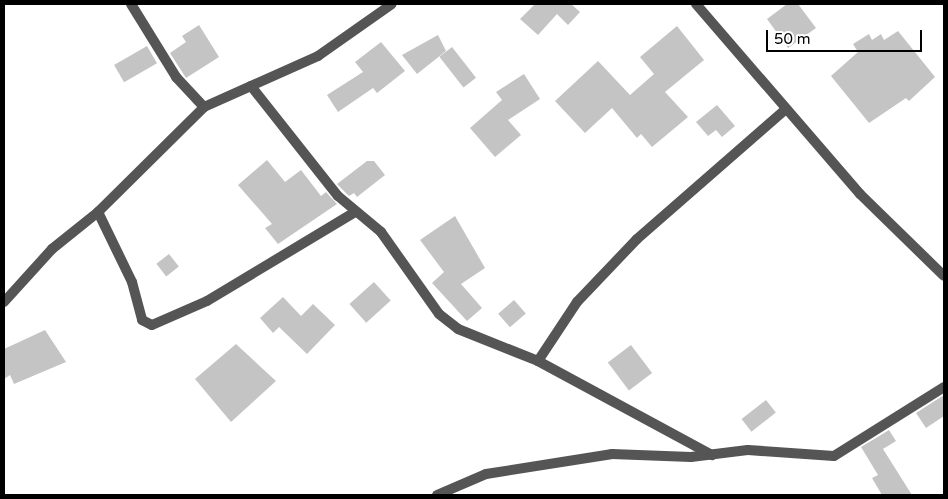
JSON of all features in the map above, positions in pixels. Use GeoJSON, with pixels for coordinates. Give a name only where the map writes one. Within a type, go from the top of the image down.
{"type":"FeatureCollection","features":[{"type":"Feature","properties":{"kind":"street"},"geometry":{"type":"LineString","coordinates":[[131,4],[173,71],[204,107]]}},
{"type":"Feature","properties":{"kind":"street"},"geometry":{"type":"LineString","coordinates":[[4,302],[52,249],[98,212],[204,107],[318,56],[392,4]]}},
{"type":"Feature","properties":{"kind":"street"},"geometry":{"type":"LineString","coordinates":[[696,4],[736,45],[786,109],[860,194],[944,276]]}},
{"type":"Feature","properties":{"kind":"street"},"geometry":{"type":"LineString","coordinates":[[251,86],[355,212],[381,232],[439,314],[458,329],[538,361],[712,455]]}},
{"type":"Feature","properties":{"kind":"street"},"geometry":{"type":"LineString","coordinates":[[538,361],[577,302],[637,238],[786,109]]}},
{"type":"Feature","properties":{"kind":"street"},"geometry":{"type":"LineString","coordinates":[[98,212],[132,282],[142,320],[152,325],[207,301],[355,212]]}},
{"type":"Feature","properties":{"kind":"street"},"geometry":{"type":"LineString","coordinates":[[437,495],[486,474],[551,462],[612,454],[712,455],[748,450],[834,456],[944,387]]}},
{"type":"Feature","properties":{"kind":"building"},"geometry":{"type":"Polygon","coordinates":[[[535,4],[571,4],[580,12],[568,25],[557,14],[538,35],[520,19],[535,4]]]}},
{"type":"Feature","properties":{"kind":"building"},"geometry":{"type":"Polygon","coordinates":[[[787,4],[798,4],[816,28],[788,48],[767,19],[787,4]]]}},
{"type":"Feature","properties":{"kind":"building"},"geometry":{"type":"Polygon","coordinates":[[[199,25],[219,57],[186,78],[170,53],[186,42],[182,36],[199,25]]]}},
{"type":"Feature","properties":{"kind":"building"},"geometry":{"type":"Polygon","coordinates":[[[677,26],[704,60],[665,92],[688,117],[652,147],[641,134],[637,138],[612,108],[585,133],[555,101],[598,61],[630,95],[654,74],[640,57],[677,26]]]}},
{"type":"Feature","properties":{"kind":"building"},"geometry":{"type":"Polygon","coordinates":[[[898,31],[935,77],[909,101],[906,98],[869,123],[831,76],[858,52],[853,44],[869,34],[872,40],[881,34],[884,40],[898,31]]]}},
{"type":"Feature","properties":{"kind":"building"},"geometry":{"type":"Polygon","coordinates":[[[438,35],[446,51],[417,74],[402,55],[438,35]]]}},
{"type":"Feature","properties":{"kind":"building"},"geometry":{"type":"Polygon","coordinates":[[[381,42],[405,71],[377,93],[373,88],[338,112],[327,95],[363,72],[355,62],[381,42]]]}},
{"type":"Feature","properties":{"kind":"building"},"geometry":{"type":"Polygon","coordinates":[[[147,46],[157,63],[124,82],[114,65],[147,46]]]}},
{"type":"Feature","properties":{"kind":"building"},"geometry":{"type":"Polygon","coordinates":[[[452,47],[476,78],[463,88],[439,57],[452,47]]]}},
{"type":"Feature","properties":{"kind":"building"},"geometry":{"type":"Polygon","coordinates":[[[524,74],[540,99],[508,120],[521,135],[495,157],[470,128],[502,100],[496,92],[524,74]]]}},
{"type":"Feature","properties":{"kind":"building"},"geometry":{"type":"Polygon","coordinates":[[[717,105],[735,126],[722,137],[716,130],[708,136],[696,122],[717,105]]]}},
{"type":"Feature","properties":{"kind":"building"},"geometry":{"type":"Polygon","coordinates":[[[267,160],[285,182],[301,170],[321,196],[326,192],[337,204],[278,244],[265,228],[272,224],[238,185],[267,160]]]}},
{"type":"Feature","properties":{"kind":"building"},"geometry":{"type":"Polygon","coordinates":[[[367,161],[374,161],[385,175],[357,197],[354,193],[349,196],[337,184],[367,161]]]}},
{"type":"Feature","properties":{"kind":"building"},"geometry":{"type":"Polygon","coordinates":[[[455,216],[485,268],[461,284],[482,308],[467,321],[432,283],[444,272],[420,240],[455,216]]]}},
{"type":"Feature","properties":{"kind":"building"},"geometry":{"type":"Polygon","coordinates":[[[169,254],[179,267],[166,276],[156,264],[169,254]]]}},
{"type":"Feature","properties":{"kind":"building"},"geometry":{"type":"Polygon","coordinates":[[[374,282],[391,301],[366,323],[349,304],[374,282]]]}},
{"type":"Feature","properties":{"kind":"building"},"geometry":{"type":"Polygon","coordinates":[[[283,297],[301,316],[313,304],[335,325],[307,354],[279,327],[273,333],[260,318],[283,297]]]}},
{"type":"Feature","properties":{"kind":"building"},"geometry":{"type":"Polygon","coordinates":[[[514,300],[526,314],[510,327],[498,314],[514,300]]]}},
{"type":"Feature","properties":{"kind":"building"},"geometry":{"type":"Polygon","coordinates":[[[45,330],[66,362],[14,384],[10,375],[4,379],[4,349],[45,330]]]}},
{"type":"Feature","properties":{"kind":"building"},"geometry":{"type":"Polygon","coordinates":[[[236,344],[276,381],[231,422],[195,379],[236,344]]]}},
{"type":"Feature","properties":{"kind":"building"},"geometry":{"type":"Polygon","coordinates":[[[631,345],[652,373],[629,390],[608,362],[631,345]]]}},
{"type":"Feature","properties":{"kind":"building"},"geometry":{"type":"Polygon","coordinates":[[[944,395],[944,416],[926,428],[916,413],[944,395]]]}},
{"type":"Feature","properties":{"kind":"building"},"geometry":{"type":"Polygon","coordinates":[[[766,400],[776,413],[751,432],[742,419],[766,400]]]}},
{"type":"Feature","properties":{"kind":"building"},"geometry":{"type":"Polygon","coordinates":[[[889,430],[896,441],[883,449],[912,495],[882,495],[872,478],[878,475],[861,447],[889,430]]]}}]}
